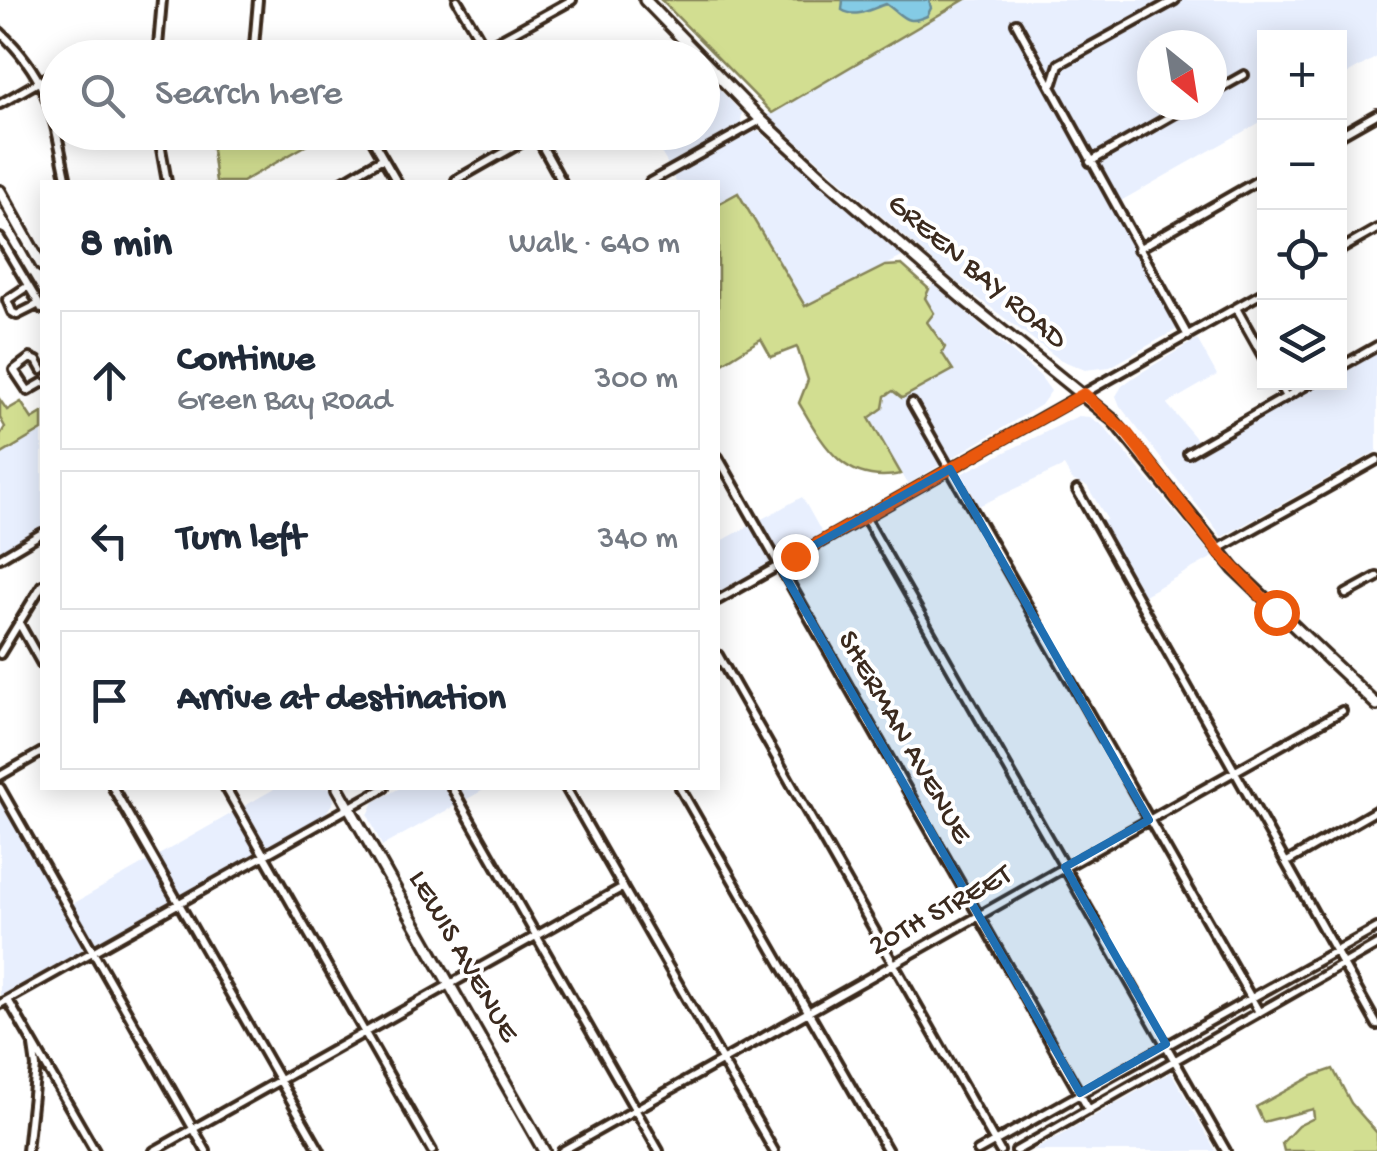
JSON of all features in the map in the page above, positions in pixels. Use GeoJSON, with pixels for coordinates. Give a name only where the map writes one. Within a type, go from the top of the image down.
{"type":"FeatureCollection","features":[{"type":"Feature","properties":{"kind":"main road","name":"GREEN BAY ROAD"},"geometry":{"type":"LineString","coordinates":[[645,0],[684,40]]}},
{"type":"Feature","properties":{"kind":"main road","name":"GREEN BAY ROAD"},"geometry":{"type":"LineString","coordinates":[[720,77],[761,120],[962,298],[1084,394],[1140,448],[1217,550],[1267,603],[1377,705]]}},
{"type":"Feature","properties":{"kind":"main road"},"geometry":{"type":"LineString","coordinates":[[0,192],[40,262]]}},
{"type":"Feature","properties":{"kind":"main road","name":"LEWIS AVENUE"},"geometry":{"type":"LineString","coordinates":[[339,790],[544,1151]]}},
{"type":"Feature","properties":{"kind":"street"},"geometry":{"type":"LineString","coordinates":[[159,40],[162,0]]}},
{"type":"Feature","properties":{"kind":"street"},"geometry":{"type":"LineString","coordinates":[[255,40],[258,0]]}},
{"type":"Feature","properties":{"kind":"street"},"geometry":{"type":"LineString","coordinates":[[457,0],[481,40]]}},
{"type":"Feature","properties":{"kind":"street"},"geometry":{"type":"LineString","coordinates":[[500,40],[572,0]]}},
{"type":"Feature","properties":{"kind":"street"},"geometry":{"type":"LineString","coordinates":[[1052,84],[1059,64],[1175,0]]}},
{"type":"Feature","properties":{"kind":"street"},"geometry":{"type":"LineString","coordinates":[[1016,23],[1188,336]]}},
{"type":"Feature","properties":{"kind":"street"},"geometry":{"type":"LineString","coordinates":[[0,32],[29,61],[40,81],[0,104]]}},
{"type":"Feature","properties":{"kind":"street"},"geometry":{"type":"LineString","coordinates":[[1227,85],[1244,75]]}},
{"type":"Feature","properties":{"kind":"street"},"geometry":{"type":"LineString","coordinates":[[1347,131],[1377,114]]}},
{"type":"Feature","properties":{"kind":"street"},"geometry":{"type":"LineString","coordinates":[[720,143],[761,120]]}},
{"type":"Feature","properties":{"kind":"street"},"geometry":{"type":"LineString","coordinates":[[1090,162],[1164,120]]}},
{"type":"Feature","properties":{"kind":"street"},"geometry":{"type":"LineString","coordinates":[[60,150],[67,180]]}},
{"type":"Feature","properties":{"kind":"street"},"geometry":{"type":"LineString","coordinates":[[161,150],[167,180]]}},
{"type":"Feature","properties":{"kind":"street"},"geometry":{"type":"LineString","coordinates":[[378,150],[396,180]]}},
{"type":"Feature","properties":{"kind":"street"},"geometry":{"type":"LineString","coordinates":[[456,180],[507,150]]}},
{"type":"Feature","properties":{"kind":"street"},"geometry":{"type":"LineString","coordinates":[[545,150],[561,180]]}},
{"type":"Feature","properties":{"kind":"street"},"geometry":{"type":"LineString","coordinates":[[654,180],[707,150]]}},
{"type":"Feature","properties":{"kind":"street"},"geometry":{"type":"LineString","coordinates":[[345,180],[383,158]]}},
{"type":"Feature","properties":{"kind":"street"},"geometry":{"type":"LineString","coordinates":[[1138,249],[1257,181]]}},
{"type":"Feature","properties":{"kind":"street"},"geometry":{"type":"LineString","coordinates":[[1347,246],[1376,231]]}},
{"type":"Feature","properties":{"kind":"street"},"geometry":{"type":"LineString","coordinates":[[0,238],[40,304]]}},
{"type":"Feature","properties":{"kind":"street"},"geometry":{"type":"LineString","coordinates":[[28,286],[6,300],[12,312],[18,315],[40,306]]}},
{"type":"Feature","properties":{"kind":"street"},"geometry":{"type":"LineString","coordinates":[[720,599],[1257,296]]}},
{"type":"Feature","properties":{"kind":"street"},"geometry":{"type":"LineString","coordinates":[[1236,308],[1257,346]]}},
{"type":"Feature","properties":{"kind":"street"},"geometry":{"type":"LineString","coordinates":[[1347,363],[1377,346]]}},
{"type":"Feature","properties":{"kind":"street"},"geometry":{"type":"LineString","coordinates":[[40,366],[30,358],[14,370],[28,391],[40,385]]}},
{"type":"Feature","properties":{"kind":"street"},"geometry":{"type":"LineString","coordinates":[[1282,390],[1286,397]]}},
{"type":"Feature","properties":{"kind":"street"},"geometry":{"type":"LineString","coordinates":[[1188,453],[1298,390]]}},
{"type":"Feature","properties":{"kind":"street"},"geometry":{"type":"LineString","coordinates":[[912,403],[1259,1012]]}},
{"type":"Feature","properties":{"kind":"street","name":"SHERMAN AVENUE"},"geometry":{"type":"LineString","coordinates":[[720,460],[1089,1110]]}},
{"type":"Feature","properties":{"kind":"street"},"geometry":{"type":"LineString","coordinates":[[1217,550],[1377,460]]}},
{"type":"Feature","properties":{"kind":"street"},"geometry":{"type":"LineString","coordinates":[[1077,490],[1377,1024]]}},
{"type":"Feature","properties":{"kind":"street"},"geometry":{"type":"LineString","coordinates":[[864,517],[1226,1151]]}},
{"type":"Feature","properties":{"kind":"street"},"geometry":{"type":"LineString","coordinates":[[0,558],[40,535]]}},
{"type":"Feature","properties":{"kind":"street"},"geometry":{"type":"LineString","coordinates":[[1346,594],[1377,577]]}},
{"type":"Feature","properties":{"kind":"street"},"geometry":{"type":"LineString","coordinates":[[0,654],[40,589]]}},
{"type":"Feature","properties":{"kind":"street"},"geometry":{"type":"LineString","coordinates":[[19,623],[40,660]]}},
{"type":"Feature","properties":{"kind":"street"},"geometry":{"type":"LineString","coordinates":[[720,659],[1000,1151]]}},
{"type":"Feature","properties":{"kind":"street","name":"20TH STREET"},"geometry":{"type":"LineString","coordinates":[[562,1151],[1342,711]]}},
{"type":"Feature","properties":{"kind":"street"},"geometry":{"type":"LineString","coordinates":[[0,776],[40,753]]}},
{"type":"Feature","properties":{"kind":"street"},"geometry":{"type":"LineString","coordinates":[[0,788],[206,1151]]}},
{"type":"Feature","properties":{"kind":"street"},"geometry":{"type":"LineString","coordinates":[[114,790],[320,1151]]}},
{"type":"Feature","properties":{"kind":"street"},"geometry":{"type":"LineString","coordinates":[[227,790],[432,1151]]}},
{"type":"Feature","properties":{"kind":"street"},"geometry":{"type":"LineString","coordinates":[[0,1004],[380,790]]}},
{"type":"Feature","properties":{"kind":"street"},"geometry":{"type":"LineString","coordinates":[[453,790],[659,1151]]}},
{"type":"Feature","properties":{"kind":"street"},"geometry":{"type":"LineString","coordinates":[[567,790],[774,1151]]}},
{"type":"Feature","properties":{"kind":"street"},"geometry":{"type":"LineString","coordinates":[[681,790],[888,1151]]}},
{"type":"Feature","properties":{"kind":"street"},"geometry":{"type":"LineString","coordinates":[[1288,862],[1377,810]]}},
{"type":"Feature","properties":{"kind":"street"},"geometry":{"type":"LineString","coordinates":[[154,1151],[623,887]]}},
{"type":"Feature","properties":{"kind":"street"},"geometry":{"type":"LineString","coordinates":[[978,1151],[1377,928]]}},
{"type":"Feature","properties":{"kind":"street"},"geometry":{"type":"LineString","coordinates":[[1016,1151],[1377,945]]}},
{"type":"Feature","properties":{"kind":"street"},"geometry":{"type":"LineString","coordinates":[[8,1000],[94,1151]]}},
{"type":"Feature","properties":{"kind":"street"},"geometry":{"type":"LineString","coordinates":[[27,1151],[36,1067],[32,1040]]}},
{"type":"Feature","properties":{"kind":"highlighted area"},"geometry":{"type":"Polygon","coordinates":[[[950,469],[1149,820],[1065,867],[1166,1044],[1080,1093],[779,565],[950,469]]]}},
{"type":"Feature","properties":{"kind":"shaded area"},"geometry":{"type":"Polygon","coordinates":[[[964,0],[1377,0],[1377,57],[1347,74],[1347,30],[1257,30],[1257,124],[1117,203],[1188,323],[1110,367],[1085,370],[1059,359],[954,280],[767,115],[964,0]]]}},
{"type":"Feature","properties":{"kind":"shaded area"},"geometry":{"type":"Polygon","coordinates":[[[720,90],[742,113],[741,123],[720,136],[720,90]]]}},
{"type":"Feature","properties":{"kind":"shaded area"},"geometry":{"type":"Polygon","coordinates":[[[758,130],[902,257],[805,306],[738,193],[720,203],[720,180],[675,180],[673,176],[758,130]]]}},
{"type":"Feature","properties":{"kind":"shaded area"},"geometry":{"type":"Polygon","coordinates":[[[659,150],[696,150],[669,166],[659,150]]]}},
{"type":"Feature","properties":{"kind":"shaded area"},"geometry":{"type":"Polygon","coordinates":[[[933,284],[1040,376],[1051,391],[1041,405],[908,484],[869,418],[883,408],[885,396],[945,347],[927,321],[925,297],[933,284]]]}},
{"type":"Feature","properties":{"kind":"shaded area"},"geometry":{"type":"Polygon","coordinates":[[[1197,339],[1217,375],[1167,404],[1204,448],[1308,390],[1347,390],[1347,368],[1377,351],[1377,451],[1222,537],[1120,406],[1116,396],[1134,377],[1197,339]]]}},
{"type":"Feature","properties":{"kind":"shaded area"},"geometry":{"type":"Polygon","coordinates":[[[1078,416],[1090,417],[1103,426],[1213,557],[1142,596],[1100,523],[1107,519],[1087,486],[1072,480],[1064,466],[968,511],[949,480],[1078,416]]]}},
{"type":"Feature","properties":{"kind":"shaded area"},"geometry":{"type":"Polygon","coordinates":[[[40,431],[40,532],[0,555],[0,455],[40,431]]]}},
{"type":"Feature","properties":{"kind":"shaded area"},"geometry":{"type":"Polygon","coordinates":[[[802,497],[822,533],[720,591],[720,542],[802,497]]]}},
{"type":"Feature","properties":{"kind":"shaded area"},"geometry":{"type":"Polygon","coordinates":[[[0,781],[71,905],[272,790],[331,790],[334,801],[326,813],[0,996],[0,781]]]}},
{"type":"Feature","properties":{"kind":"shaded area"},"geometry":{"type":"Polygon","coordinates":[[[396,790],[483,790],[382,846],[368,815],[374,802],[396,790]]]}},
{"type":"Feature","properties":{"kind":"shaded area"},"geometry":{"type":"Polygon","coordinates":[[[1171,1072],[1216,1151],[1033,1151],[1171,1072]]]}},
{"type":"Feature","properties":{"kind":"green space"},"geometry":{"type":"Polygon","coordinates":[[[661,0],[964,0],[772,113],[720,60],[720,40],[700,40],[661,0]]]}},
{"type":"Feature","properties":{"kind":"green space"},"geometry":{"type":"Polygon","coordinates":[[[212,150],[298,150],[246,180],[216,180],[212,150]]]}},
{"type":"Feature","properties":{"kind":"green space"},"geometry":{"type":"Polygon","coordinates":[[[738,193],[805,306],[885,266],[902,265],[929,289],[925,298],[934,313],[927,322],[945,347],[942,353],[953,370],[902,398],[893,391],[885,396],[883,408],[869,418],[901,474],[864,474],[850,468],[827,447],[799,403],[808,380],[797,347],[771,357],[761,339],[720,365],[720,203],[738,193]]]}},
{"type":"Feature","properties":{"kind":"green space"},"geometry":{"type":"Polygon","coordinates":[[[0,400],[7,410],[21,402],[32,419],[40,414],[40,431],[0,455],[0,435],[5,427],[0,418],[0,400]]]}},
{"type":"Feature","properties":{"kind":"green space"},"geometry":{"type":"Polygon","coordinates":[[[1333,1069],[1351,1103],[1377,1133],[1377,1151],[1284,1151],[1282,1143],[1298,1126],[1314,1118],[1313,1109],[1263,1122],[1256,1107],[1333,1069]]]}},
{"type":"Feature","properties":{"kind":"water"},"geometry":{"type":"Polygon","coordinates":[[[843,0],[929,0],[931,8],[927,16],[909,20],[886,4],[848,13],[842,10],[843,0]]]}},
{"type":"Feature","properties":{"kind":"route"},"geometry":{"type":"LineString","coordinates":[[795,556],[1084,394],[1126,432],[1217,550],[1276,612]]}}]}
